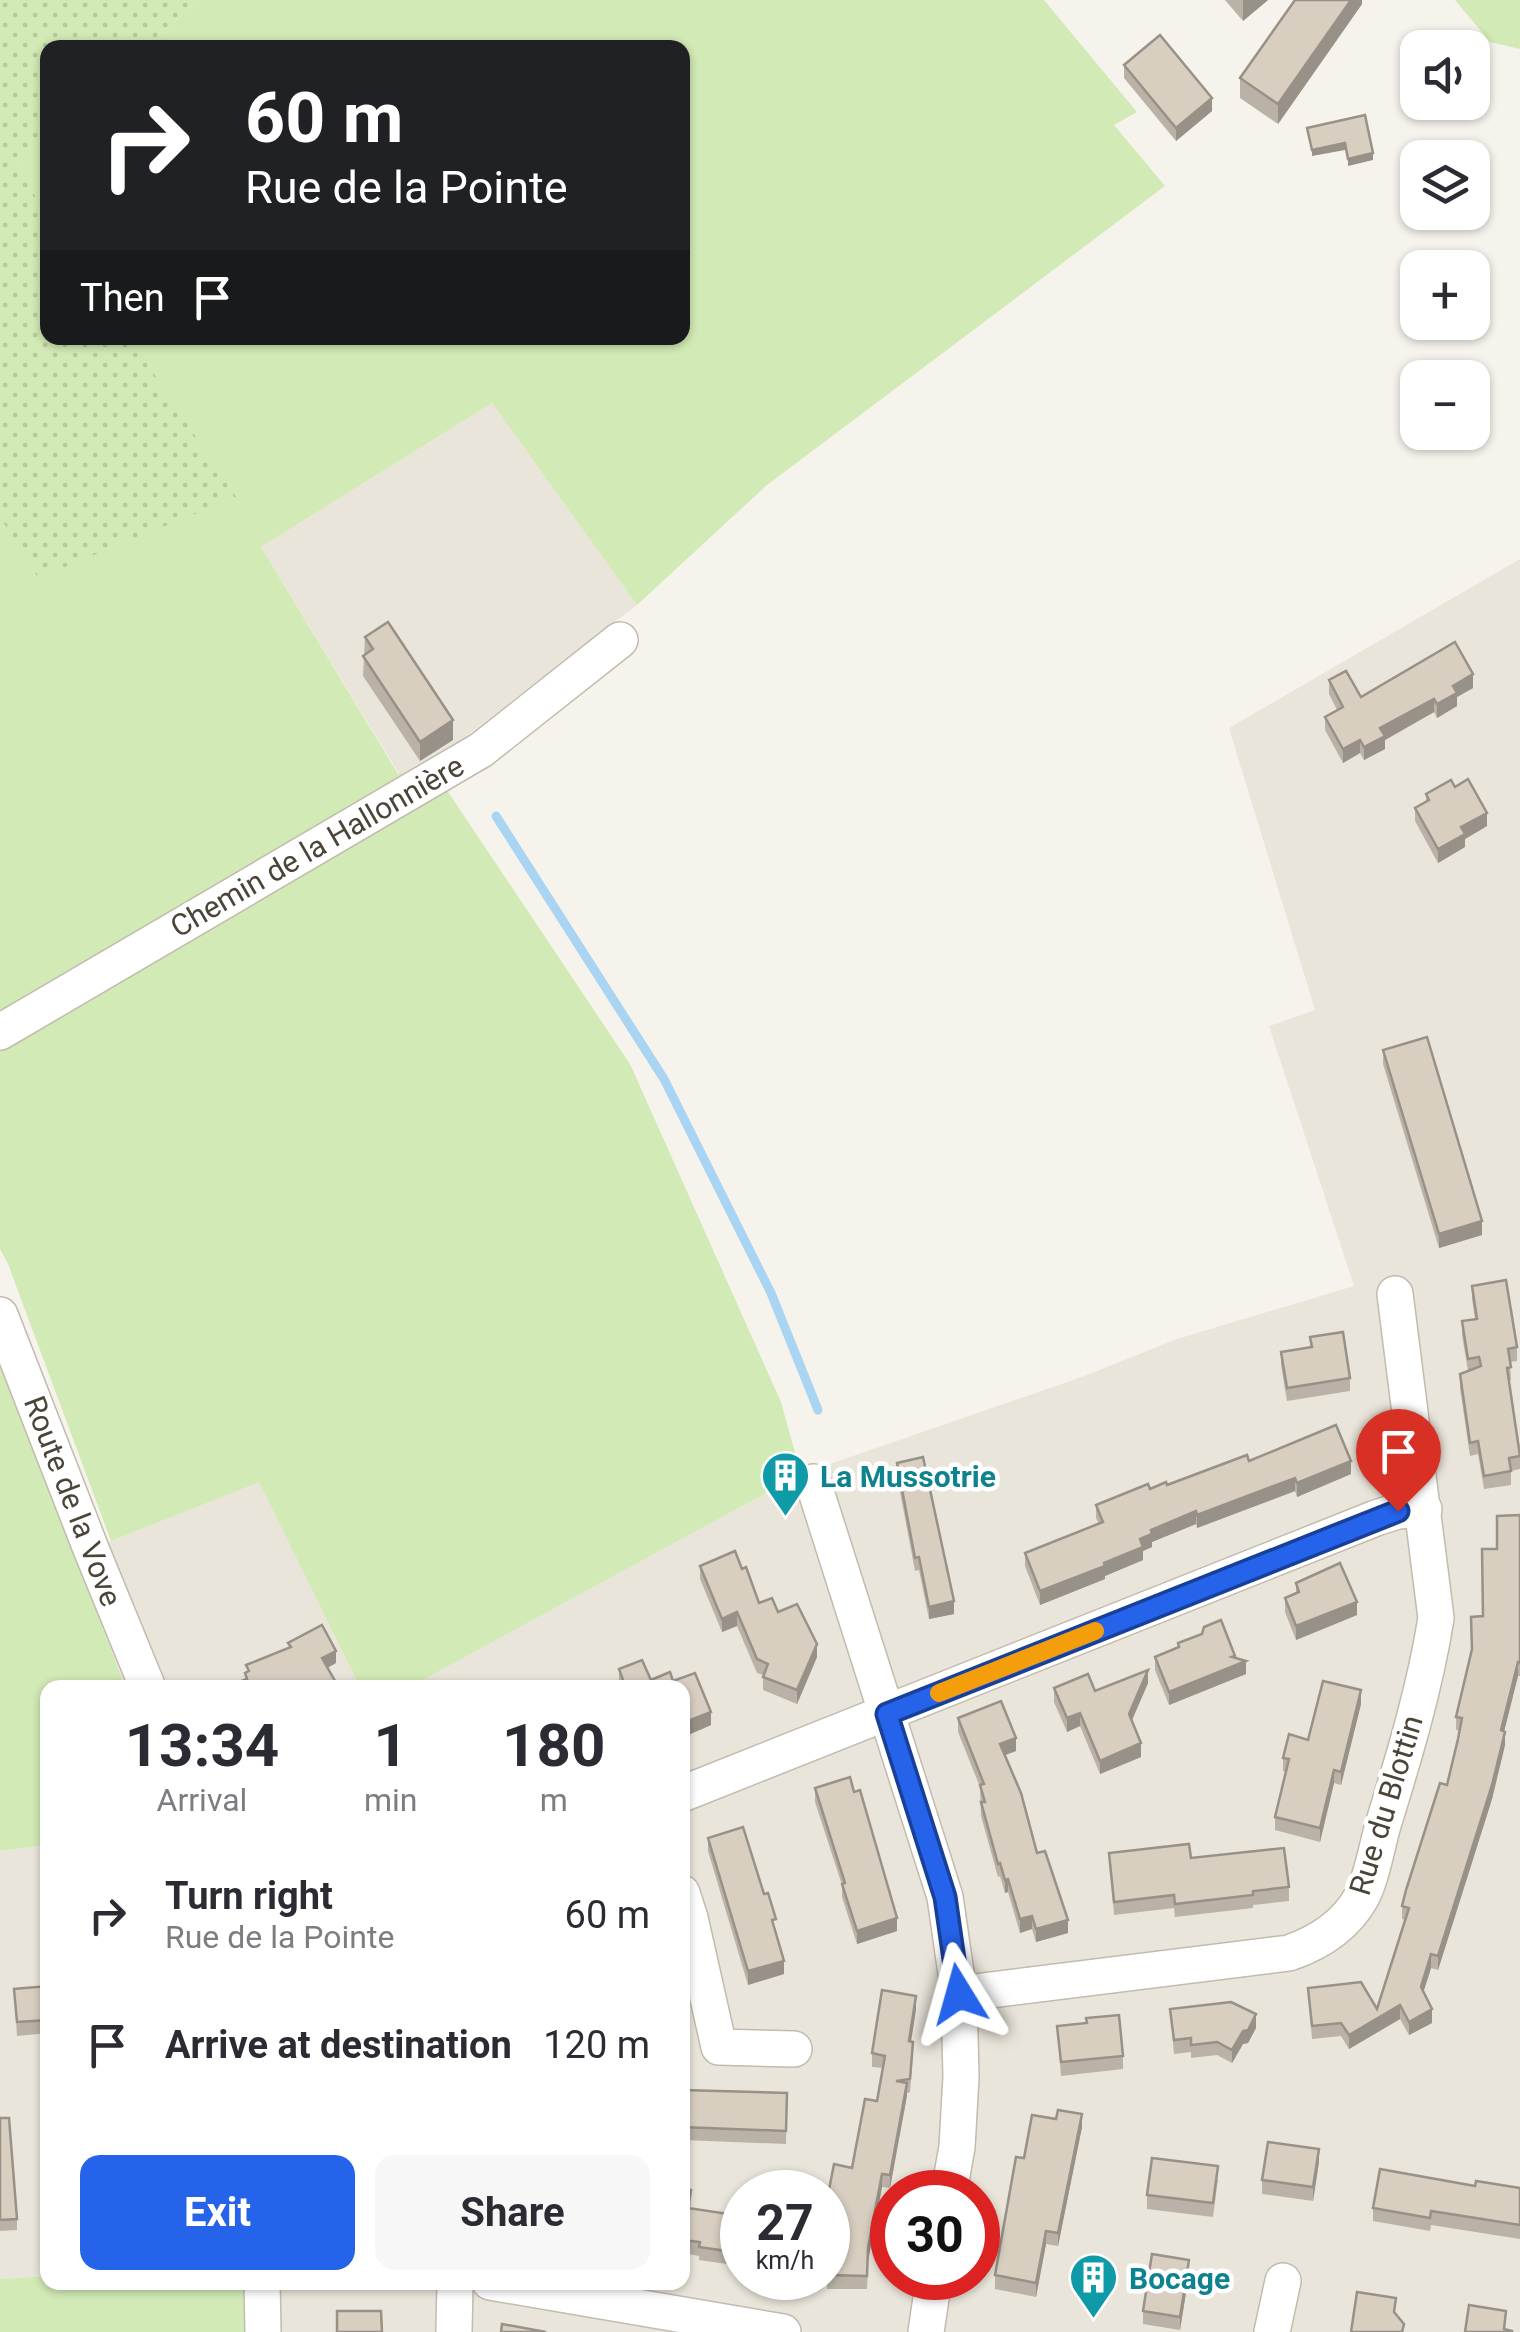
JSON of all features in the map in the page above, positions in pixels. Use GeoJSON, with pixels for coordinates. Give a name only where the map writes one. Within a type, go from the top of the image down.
{"type":"FeatureCollection","features":[{"type":"Feature","properties":{"kind":"street","name":"Chemin de la Hallonnière"},"geometry":{"type":"LineString","coordinates":[[0,1032],[481,750],[620,640]]}},
{"type":"Feature","properties":{"kind":"street","name":"Rue du Blottin"},"geometry":{"type":"LineString","coordinates":[[959,1994],[1290,1952],[1310,1946],[1341,1924],[1362,1897],[1430,1656],[1436,1618],[1394,1294]]}},
{"type":"Feature","properties":{"kind":"street","name":"Route de la Vove"},"geometry":{"type":"LineString","coordinates":[[0,1315],[145,1680]]}},
{"type":"Feature","properties":{"kind":"street"},"geometry":{"type":"LineString","coordinates":[[813,1482],[945,1897],[959,1994],[961,2077],[953,2170]]}},
{"type":"Feature","properties":{"kind":"street"},"geometry":{"type":"LineString","coordinates":[[690,1791],[1376,1518],[1424,1509]]}},
{"type":"Feature","properties":{"kind":"street"},"geometry":{"type":"LineString","coordinates":[[690,1918],[719,2047],[794,2049]]}},
{"type":"Feature","properties":{"kind":"street"},"geometry":{"type":"LineString","coordinates":[[1272,2332],[1283,2281]]}},
{"type":"Feature","properties":{"kind":"street"},"geometry":{"type":"LineString","coordinates":[[262,2290],[263,2332]]}},
{"type":"Feature","properties":{"kind":"street"},"geometry":{"type":"LineString","coordinates":[[454,2332],[456,2290]]}},
{"type":"Feature","properties":{"kind":"street"},"geometry":{"type":"LineString","coordinates":[[537,2290],[783,2332]]}},
{"type":"Feature","properties":{"kind":"street"},"geometry":{"type":"LineString","coordinates":[[926,2332],[931,2300]]}},
{"type":"Feature","properties":{"kind":"shaded area"},"geometry":{"type":"Polygon","coordinates":[[[492,403],[637,605],[430,764],[399,774],[261,547],[492,403]]]}},
{"type":"Feature","properties":{"kind":"shaded area"},"geometry":{"type":"Polygon","coordinates":[[[1520,559],[1520,2332],[251,2332],[250,2290],[690,2290],[690,1680],[423,1680],[801,1474],[1082,1377],[1177,1339],[1354,1286],[1269,1026],[1315,1010],[1229,728],[1520,559]]]}},
{"type":"Feature","properties":{"kind":"shaded area"},"geometry":{"type":"Polygon","coordinates":[[[259,1481],[357,1680],[122,1680],[76,1555],[259,1481]]]}},
{"type":"Feature","properties":{"kind":"shaded area"},"geometry":{"type":"Polygon","coordinates":[[[40,1846],[40,2276],[0,2279],[0,1851],[40,1846]]]}},
{"type":"Feature","properties":{"kind":"green space"},"geometry":{"type":"Polygon","coordinates":[[[0,0],[199,0],[153,40],[40,40],[40,140],[14,164],[40,203],[40,345],[135,345],[236,497],[38,578],[0,517],[0,0]]]}},
{"type":"Feature","properties":{"kind":"green space"},"geometry":{"type":"Polygon","coordinates":[[[199,0],[1044,0],[1137,112],[1114,125],[1165,186],[767,485],[637,605],[492,403],[261,547],[398,774],[430,765],[630,1064],[781,1402],[801,1474],[423,1680],[357,1680],[259,1482],[111,1541],[0,1249],[0,176],[40,140],[40,345],[690,345],[690,40],[153,40],[199,0]]]}},
{"type":"Feature","properties":{"kind":"green space"},"geometry":{"type":"Polygon","coordinates":[[[1455,0],[1520,0],[1520,49],[1490,42],[1490,30],[1480,30],[1455,0]]]}},
{"type":"Feature","properties":{"kind":"green space"},"geometry":{"type":"Polygon","coordinates":[[[0,1361],[122,1680],[40,1680],[40,1846],[0,1851],[0,1361]]]}},
{"type":"Feature","properties":{"kind":"green space"},"geometry":{"type":"Polygon","coordinates":[[[40,2276],[40,2290],[250,2290],[251,2332],[0,2332],[0,2279],[40,2276]]]}},
{"type":"Feature","properties":{"kind":"building"},"geometry":{"type":"Polygon","coordinates":[[[1295,0],[1351,0],[1278,104],[1240,78],[1295,0]]]}},
{"type":"Feature","properties":{"kind":"building"},"geometry":{"type":"Polygon","coordinates":[[[1160,35],[1212,98],[1176,128],[1124,65],[1160,35]]]}},
{"type":"Feature","properties":{"kind":"building"},"geometry":{"type":"Polygon","coordinates":[[[1365,115],[1373,153],[1348,159],[1345,143],[1312,150],[1307,128],[1365,115]]]}},
{"type":"Feature","properties":{"kind":"building"},"geometry":{"type":"Polygon","coordinates":[[[388,622],[453,720],[420,742],[363,656],[373,649],[365,637],[388,622]]]}},
{"type":"Feature","properties":{"kind":"building"},"geometry":{"type":"Polygon","coordinates":[[[1455,642],[1473,674],[1453,686],[1457,693],[1437,704],[1434,699],[1380,728],[1385,736],[1364,747],[1360,740],[1343,749],[1325,717],[1343,707],[1329,680],[1346,671],[1361,697],[1455,642]]]}},
{"type":"Feature","properties":{"kind":"building"},"geometry":{"type":"Polygon","coordinates":[[[1468,779],[1487,813],[1461,827],[1465,834],[1438,849],[1415,808],[1429,800],[1426,794],[1451,780],[1455,787],[1468,779]]]}},
{"type":"Feature","properties":{"kind":"building"},"geometry":{"type":"Polygon","coordinates":[[[1427,1037],[1482,1221],[1439,1234],[1383,1050],[1427,1037]]]}},
{"type":"Feature","properties":{"kind":"building"},"geometry":{"type":"Polygon","coordinates":[[[1506,1280],[1517,1347],[1508,1349],[1511,1367],[1507,1368],[1520,1456],[1509,1458],[1511,1471],[1484,1476],[1478,1441],[1470,1443],[1460,1374],[1481,1366],[1479,1357],[1468,1359],[1462,1321],[1477,1319],[1472,1286],[1506,1280]]]}},
{"type":"Feature","properties":{"kind":"building"},"geometry":{"type":"Polygon","coordinates":[[[1343,1332],[1350,1378],[1287,1388],[1281,1352],[1312,1347],[1310,1337],[1343,1332]]]}},
{"type":"Feature","properties":{"kind":"building"},"geometry":{"type":"Polygon","coordinates":[[[1336,1425],[1351,1461],[1297,1483],[1295,1478],[1197,1515],[1196,1511],[1151,1530],[1152,1534],[1140,1539],[1143,1547],[1040,1591],[1025,1553],[1103,1522],[1096,1505],[1148,1484],[1150,1489],[1166,1482],[1167,1485],[1247,1455],[1249,1461],[1336,1425]]]}},
{"type":"Feature","properties":{"kind":"building"},"geometry":{"type":"Polygon","coordinates":[[[923,1457],[954,1601],[929,1607],[919,1557],[915,1558],[897,1463],[923,1457]]]}},
{"type":"Feature","properties":{"kind":"building"},"geometry":{"type":"Polygon","coordinates":[[[1520,1515],[1520,1663],[1501,1730],[1505,1732],[1492,1785],[1438,1956],[1431,1954],[1421,1987],[1432,2009],[1409,2022],[1400,2005],[1349,2035],[1341,2023],[1312,2026],[1308,1988],[1361,1982],[1377,2009],[1409,1908],[1402,1906],[1406,1890],[1440,1783],[1447,1785],[1458,1739],[1462,1718],[1456,1717],[1472,1649],[1471,1617],[1483,1616],[1482,1549],[1497,1549],[1497,1516],[1520,1515]]]}},
{"type":"Feature","properties":{"kind":"building"},"geometry":{"type":"Polygon","coordinates":[[[735,1551],[742,1569],[746,1567],[759,1603],[772,1598],[778,1612],[797,1604],[817,1644],[797,1690],[763,1677],[768,1664],[757,1659],[737,1612],[722,1619],[700,1566],[735,1551]]]}},
{"type":"Feature","properties":{"kind":"building"},"geometry":{"type":"Polygon","coordinates":[[[1340,1563],[1357,1602],[1296,1626],[1285,1598],[1299,1592],[1296,1583],[1340,1563]]]}},
{"type":"Feature","properties":{"kind":"building"},"geometry":{"type":"Polygon","coordinates":[[[1221,1620],[1235,1656],[1232,1657],[1246,1661],[1169,1692],[1155,1657],[1179,1647],[1178,1643],[1202,1634],[1204,1627],[1221,1620]]]}},
{"type":"Feature","properties":{"kind":"building"},"geometry":{"type":"Polygon","coordinates":[[[322,1625],[336,1651],[322,1658],[334,1680],[244,1680],[249,1671],[246,1665],[291,1647],[288,1643],[322,1625]]]}},
{"type":"Feature","properties":{"kind":"building"},"geometry":{"type":"Polygon","coordinates":[[[642,1660],[651,1680],[623,1680],[619,1669],[642,1660]]]}},
{"type":"Feature","properties":{"kind":"building"},"geometry":{"type":"Polygon","coordinates":[[[1148,1670],[1129,1714],[1141,1743],[1100,1761],[1080,1713],[1067,1718],[1054,1688],[1088,1674],[1095,1691],[1148,1670]]]}},
{"type":"Feature","properties":{"kind":"building"},"geometry":{"type":"Polygon","coordinates":[[[670,1672],[673,1680],[651,1680],[670,1672]]]}},
{"type":"Feature","properties":{"kind":"building"},"geometry":{"type":"Polygon","coordinates":[[[695,1673],[711,1712],[690,1720],[690,1680],[676,1680],[695,1673]]]}},
{"type":"Feature","properties":{"kind":"building"},"geometry":{"type":"Polygon","coordinates":[[[1323,1681],[1361,1690],[1341,1772],[1334,1770],[1320,1828],[1275,1817],[1289,1759],[1283,1758],[1289,1734],[1308,1740],[1323,1681]]]}},
{"type":"Feature","properties":{"kind":"building"},"geometry":{"type":"Polygon","coordinates":[[[1001,1701],[1016,1738],[1000,1744],[1021,1793],[1037,1853],[1045,1851],[1068,1920],[1036,1929],[1032,1916],[1020,1919],[1008,1879],[1005,1880],[998,1864],[981,1802],[985,1802],[980,1785],[984,1784],[958,1718],[1001,1701]]]}},
{"type":"Feature","properties":{"kind":"building"},"geometry":{"type":"Polygon","coordinates":[[[850,1777],[854,1792],[860,1790],[897,1918],[857,1931],[815,1788],[850,1777]]]}},
{"type":"Feature","properties":{"kind":"building"},"geometry":{"type":"Polygon","coordinates":[[[743,1827],[776,1919],[772,1920],[784,1961],[748,1971],[708,1838],[743,1827]]]}},
{"type":"Feature","properties":{"kind":"building"},"geometry":{"type":"Polygon","coordinates":[[[1189,1844],[1191,1858],[1284,1848],[1289,1887],[1175,1904],[1174,1895],[1114,1902],[1109,1853],[1189,1844]]]}},
{"type":"Feature","properties":{"kind":"building"},"geometry":{"type":"Polygon","coordinates":[[[40,1987],[40,2021],[17,2022],[14,1989],[40,1987]]]}},
{"type":"Feature","properties":{"kind":"building"},"geometry":{"type":"Polygon","coordinates":[[[882,1990],[916,1996],[909,2041],[913,2042],[910,2079],[896,2081],[907,2083],[891,2170],[870,2170],[867,2276],[850,2276],[850,2170],[833,2170],[834,2164],[852,2168],[865,2099],[877,2101],[885,2056],[872,2053],[882,1990]]]}},
{"type":"Feature","properties":{"kind":"building"},"geometry":{"type":"Polygon","coordinates":[[[1231,2002],[1256,2014],[1232,2050],[1217,2042],[1191,2045],[1191,2038],[1174,2040],[1170,2009],[1231,2002]]]}},
{"type":"Feature","properties":{"kind":"building"},"geometry":{"type":"Polygon","coordinates":[[[1119,2015],[1123,2056],[1061,2062],[1057,2026],[1119,2015]]]}},
{"type":"Feature","properties":{"kind":"building"},"geometry":{"type":"Polygon","coordinates":[[[690,2090],[787,2093],[786,2131],[690,2127],[690,2090]]]}},
{"type":"Feature","properties":{"kind":"building"},"geometry":{"type":"Polygon","coordinates":[[[1058,2110],[1082,2114],[1058,2233],[1046,2231],[1036,2283],[1000,2276],[1000,2247],[1016,2157],[1024,2158],[1032,2115],[1056,2119],[1058,2110]]]}},
{"type":"Feature","properties":{"kind":"building"},"geometry":{"type":"Polygon","coordinates":[[[0,2118],[9,2118],[17,2219],[0,2220],[0,2118]]]}},
{"type":"Feature","properties":{"kind":"building"},"geometry":{"type":"Polygon","coordinates":[[[1268,2142],[1319,2149],[1313,2187],[1262,2180],[1268,2142]]]}},
{"type":"Feature","properties":{"kind":"building"},"geometry":{"type":"Polygon","coordinates":[[[1152,2158],[1218,2166],[1213,2203],[1147,2195],[1152,2158]]]}},
{"type":"Feature","properties":{"kind":"building"},"geometry":{"type":"Polygon","coordinates":[[[1380,2169],[1475,2186],[1476,2181],[1520,2188],[1520,2225],[1431,2211],[1430,2218],[1373,2208],[1380,2169]]]}},
{"type":"Feature","properties":{"kind":"building"},"geometry":{"type":"Polygon","coordinates":[[[690,2208],[720,2213],[720,2250],[699,2247],[700,2242],[690,2241],[690,2208]]]}},
{"type":"Feature","properties":{"kind":"building"},"geometry":{"type":"Polygon","coordinates":[[[1152,2254],[1189,2260],[1180,2317],[1143,2311],[1152,2254]]]}},
{"type":"Feature","properties":{"kind":"building"},"geometry":{"type":"Polygon","coordinates":[[[1357,2292],[1396,2298],[1394,2312],[1404,2324],[1402,2332],[1351,2332],[1357,2292]]]}},
{"type":"Feature","properties":{"kind":"building"},"geometry":{"type":"Polygon","coordinates":[[[1469,2305],[1506,2311],[1504,2329],[1512,2332],[1465,2332],[1469,2305]]]}},
{"type":"Feature","properties":{"kind":"building"},"geometry":{"type":"Polygon","coordinates":[[[337,2311],[381,2311],[382,2332],[337,2332],[337,2311]]]}},
{"type":"Feature","properties":{"kind":"building"},"geometry":{"type":"Polygon","coordinates":[[[502,2324],[546,2332],[501,2332],[502,2324]]]}},
{"type":"Feature","properties":{"kind":"waterway"},"geometry":{"type":"LineString","coordinates":[[496,816],[664,1079],[771,1293],[818,1410]]}},
{"type":"Feature","properties":{"kind":"slow traffic"},"geometry":{"type":"LineString","coordinates":[[939,1693],[1095,1631]]}},
{"type":"Feature","properties":{"kind":"place","name":"La Mussotrie"},"geometry":{"type":"Point","coordinates":[785,1518]}},
{"type":"Feature","properties":{"kind":"place","name":"Bocage"},"geometry":{"type":"Point","coordinates":[1094,2320]}},
{"type":"Feature","properties":{"kind":"route"},"geometry":{"type":"LineString","coordinates":[[959,1994],[945,1897],[887,1714],[1398,1511]]}}]}
